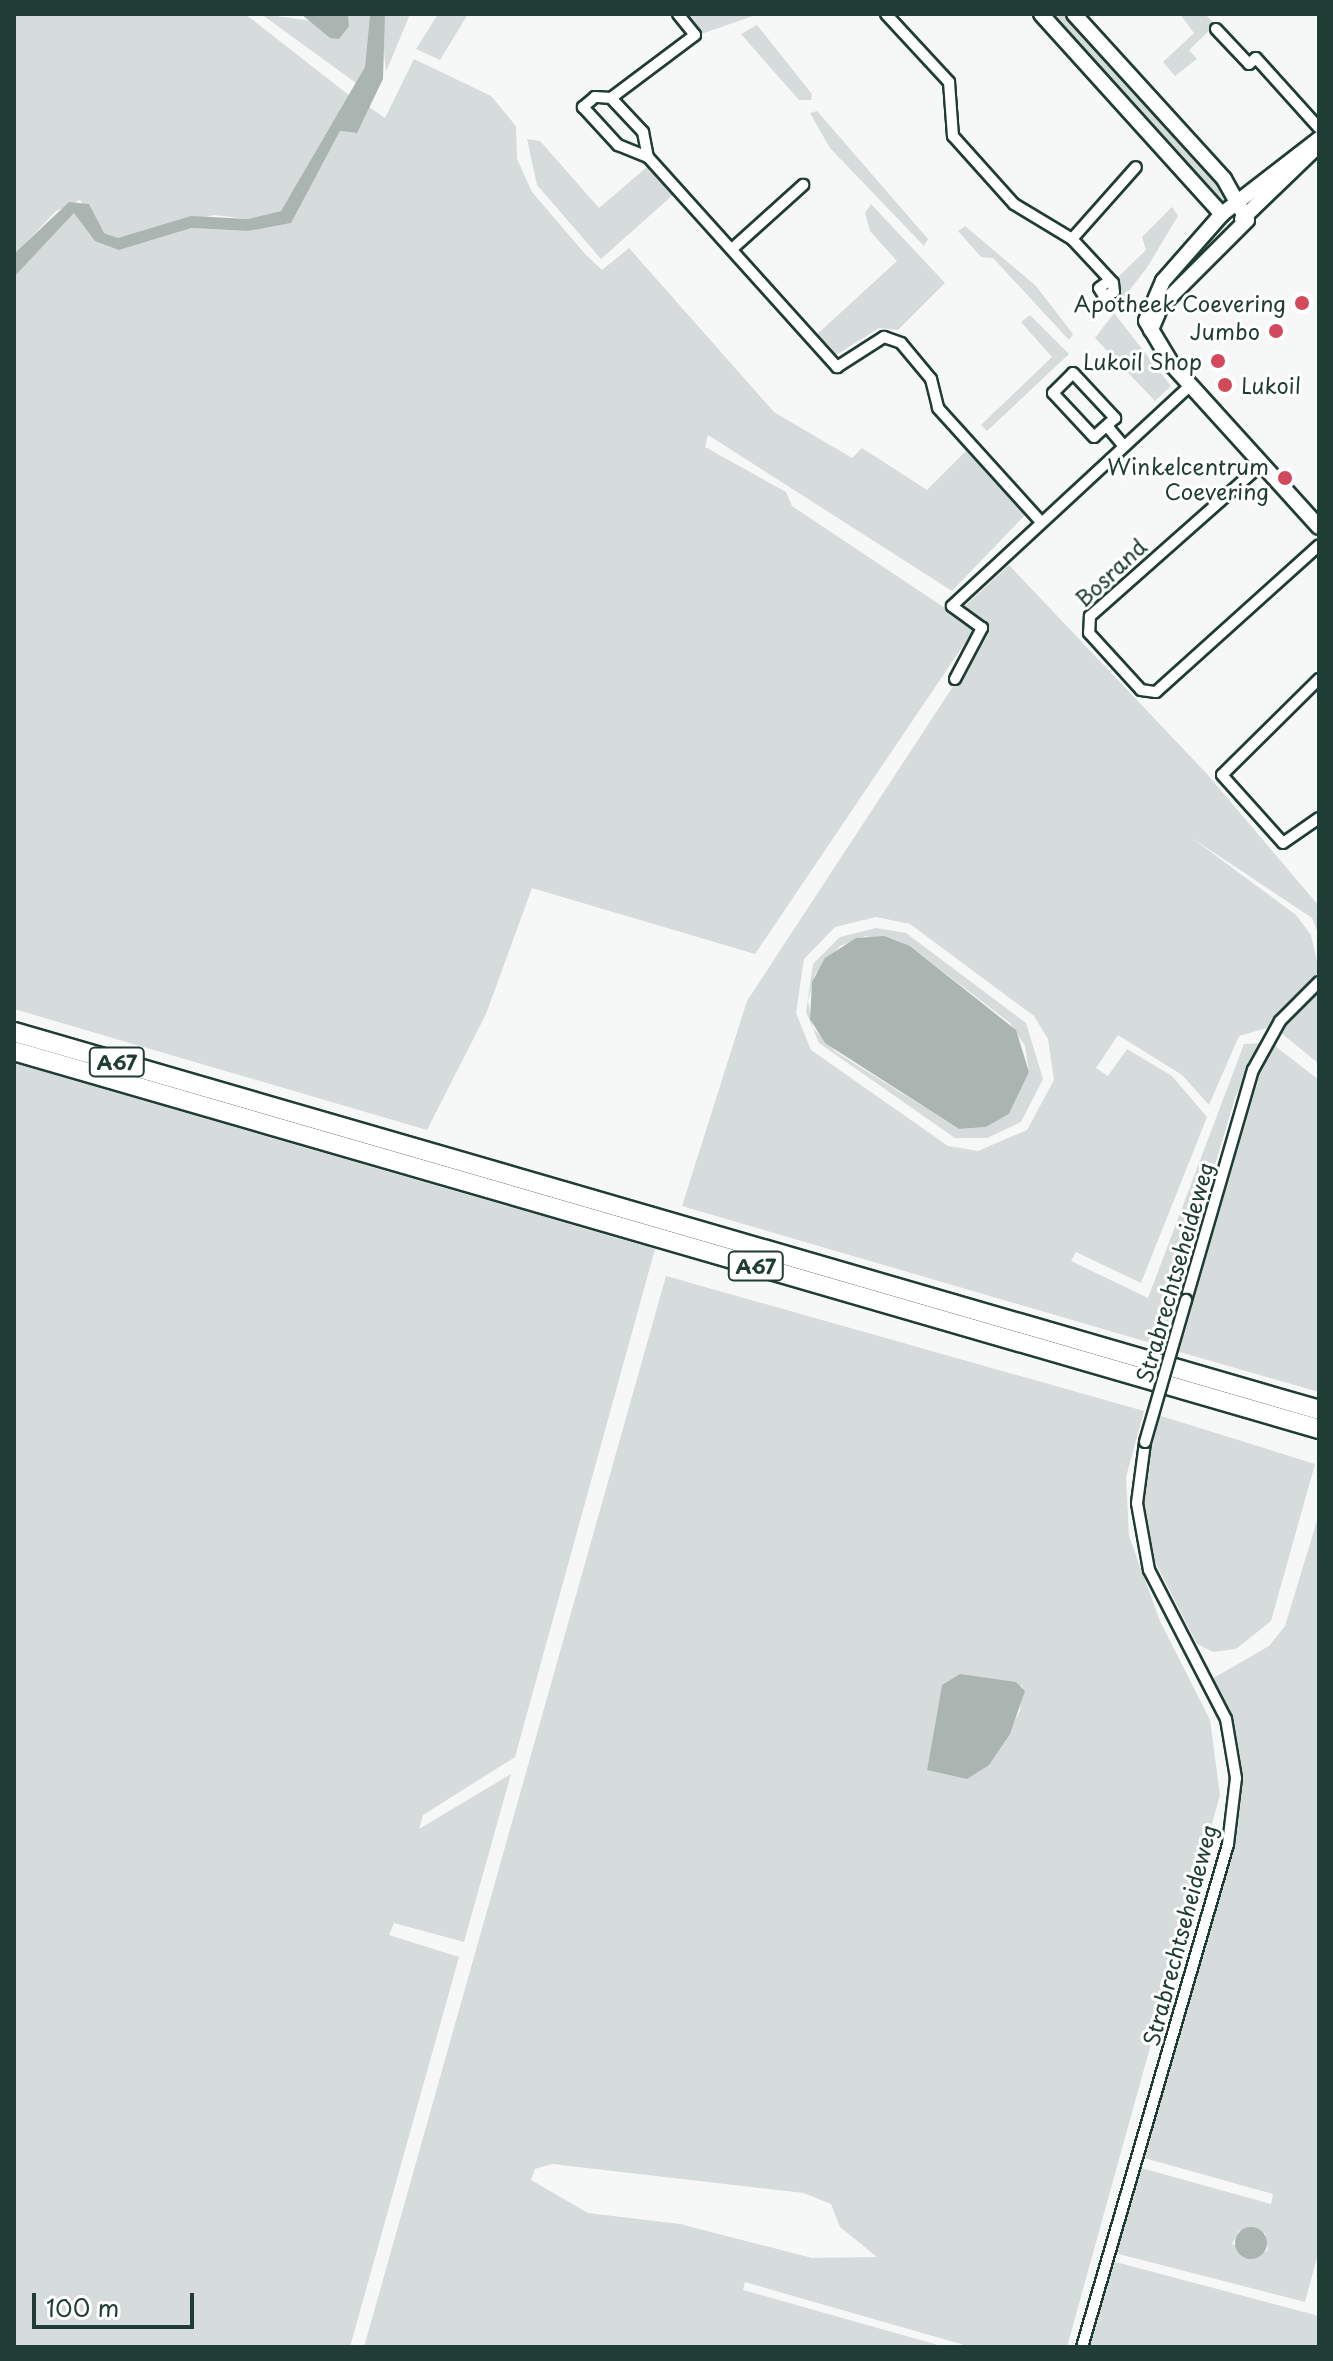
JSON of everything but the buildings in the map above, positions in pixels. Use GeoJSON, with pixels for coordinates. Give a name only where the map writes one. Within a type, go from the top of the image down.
{"type":"FeatureCollection","features":[{"type":"Feature","properties":{"kind":"highway","name":"A67"},"geometry":{"type":"LineString","coordinates":[[14,1032],[1319,1410]]}},
{"type":"Feature","properties":{"kind":"highway","name":"A67"},"geometry":{"type":"LineString","coordinates":[[14,1051],[1319,1429]]}},
{"type":"Feature","properties":{"kind":"street"},"geometry":{"type":"LineString","coordinates":[[678,14],[695,35],[611,98],[595,97],[583,107],[618,145],[648,157],[732,249],[736,262],[837,367],[884,337],[901,343],[931,379],[938,408],[1041,522]]}},
{"type":"Feature","properties":{"kind":"street"},"geometry":{"type":"LineString","coordinates":[[886,14],[949,82],[953,136],[1014,204],[1072,239],[1109,281]]}},
{"type":"Feature","properties":{"kind":"street"},"geometry":{"type":"LineString","coordinates":[[1041,14],[1222,214],[1247,220]]}},
{"type":"Feature","properties":{"kind":"street"},"geometry":{"type":"LineString","coordinates":[[1074,14],[1240,199],[1247,220]]}},
{"type":"Feature","properties":{"kind":"street"},"geometry":{"type":"LineString","coordinates":[[1216,29],[1249,64],[1256,58],[1319,128]]}},
{"type":"Feature","properties":{"kind":"street"},"geometry":{"type":"LineString","coordinates":[[611,98],[643,132],[648,157]]}},
{"type":"Feature","properties":{"kind":"street"},"geometry":{"type":"LineString","coordinates":[[1319,139],[1222,214],[1163,281],[1146,310],[1151,330],[1191,385],[1319,527]]}},
{"type":"Feature","properties":{"kind":"street"},"geometry":{"type":"LineString","coordinates":[[1151,330],[1161,306],[1319,145]]}},
{"type":"Feature","properties":{"kind":"street"},"geometry":{"type":"LineString","coordinates":[[1072,239],[1136,167]]}},
{"type":"Feature","properties":{"kind":"street"},"geometry":{"type":"LineString","coordinates":[[732,249],[803,185]]}},
{"type":"Feature","properties":{"kind":"street"},"geometry":{"type":"LineString","coordinates":[[1073,373],[1115,418],[1107,426],[1094,437],[1053,393],[1073,373]]}},
{"type":"Feature","properties":{"kind":"street"},"geometry":{"type":"LineString","coordinates":[[955,679],[982,628],[952,606],[1191,385]]}},
{"type":"Feature","properties":{"kind":"street"},"geometry":{"type":"LineString","coordinates":[[1107,426],[1124,446]]}},
{"type":"Feature","properties":{"kind":"street","name":"Bosrand"},"geometry":{"type":"LineString","coordinates":[[1262,464],[1090,616],[1089,633],[1141,690],[1156,692],[1319,545]]}},
{"type":"Feature","properties":{"kind":"street"},"geometry":{"type":"LineString","coordinates":[[1319,679],[1222,775],[1283,843],[1319,818]]}},
{"type":"Feature","properties":{"kind":"street","name":"Strabrechtseheideweg"},"geometry":{"type":"LineString","coordinates":[[1082,2347],[1228,1844],[1236,1778],[1226,1719],[1149,1570],[1137,1503],[1145,1442],[1249,1081],[1270,1034],[1319,982]]}},
{"type":"Feature","properties":{"kind":"shaded area"},"geometry":{"type":"Polygon","coordinates":[[[14,14],[245,14],[350,96],[281,211],[248,219],[214,215],[118,238],[104,233],[80,200],[56,211],[14,255],[14,14]]]}},
{"type":"Feature","properties":{"kind":"shaded area"},"geometry":{"type":"Polygon","coordinates":[[[261,14],[349,26],[348,14],[370,14],[365,67],[356,83],[261,14]]]}},
{"type":"Feature","properties":{"kind":"shaded area"},"geometry":{"type":"Polygon","coordinates":[[[301,14],[348,14],[349,26],[339,39],[330,38],[301,14]]]}},
{"type":"Feature","properties":{"kind":"shaded area"},"geometry":{"type":"Polygon","coordinates":[[[370,14],[385,14],[383,79],[357,133],[340,131],[291,223],[248,231],[192,228],[119,250],[95,241],[74,213],[14,277],[16,252],[69,202],[89,204],[104,233],[118,238],[191,216],[248,219],[281,211],[365,67],[370,14]]]}},
{"type":"Feature","properties":{"kind":"shaded area"},"geometry":{"type":"Polygon","coordinates":[[[385,14],[410,14],[386,72],[382,32],[385,14]]]}},
{"type":"Feature","properties":{"kind":"shaded area"},"geometry":{"type":"Polygon","coordinates":[[[438,14],[468,14],[440,60],[416,49],[438,14]]]}},
{"type":"Feature","properties":{"kind":"shaded area"},"geometry":{"type":"Polygon","coordinates":[[[684,14],[759,14],[701,34],[684,14]]]}},
{"type":"Feature","properties":{"kind":"shaded area"},"geometry":{"type":"Polygon","coordinates":[[[1046,14],[1065,14],[1228,194],[1228,202],[1220,203],[1046,14]]]}},
{"type":"Feature","properties":{"kind":"shaded area"},"geometry":{"type":"Polygon","coordinates":[[[1180,14],[1205,14],[1215,25],[1189,50],[1197,59],[1175,76],[1163,62],[1194,33],[1180,14]]]}},
{"type":"Feature","properties":{"kind":"shaded area"},"geometry":{"type":"Polygon","coordinates":[[[757,25],[812,94],[811,100],[799,100],[741,34],[757,25]]]}},
{"type":"Feature","properties":{"kind":"shaded area"},"geometry":{"type":"Polygon","coordinates":[[[414,59],[491,96],[516,126],[517,159],[532,192],[586,255],[602,270],[629,248],[774,412],[852,458],[862,448],[927,490],[966,451],[1025,515],[952,591],[708,435],[705,447],[786,492],[792,506],[975,628],[755,954],[532,888],[486,1014],[427,1130],[14,1009],[14,277],[74,213],[119,250],[193,228],[248,231],[290,223],[340,131],[355,133],[366,105],[385,118],[414,59]]]}},
{"type":"Feature","properties":{"kind":"shaded area"},"geometry":{"type":"Polygon","coordinates":[[[817,111],[928,239],[924,246],[830,148],[810,113],[817,111]]]}},
{"type":"Feature","properties":{"kind":"shaded area"},"geometry":{"type":"Polygon","coordinates":[[[527,139],[540,141],[599,208],[648,166],[674,194],[601,259],[537,185],[527,139]]]}},
{"type":"Feature","properties":{"kind":"shaded area"},"geometry":{"type":"Polygon","coordinates":[[[871,204],[945,283],[898,330],[879,328],[836,355],[814,337],[897,261],[870,231],[865,213],[871,204]]]}},
{"type":"Feature","properties":{"kind":"shaded area"},"geometry":{"type":"Polygon","coordinates":[[[1172,207],[1178,216],[1146,269],[1124,297],[1117,295],[1115,280],[1146,250],[1142,237],[1172,207]]]}},
{"type":"Feature","properties":{"kind":"shaded area"},"geometry":{"type":"Polygon","coordinates":[[[965,226],[1036,286],[1073,334],[1069,340],[993,258],[981,257],[958,231],[965,226]]]}},
{"type":"Feature","properties":{"kind":"shaded area"},"geometry":{"type":"Polygon","coordinates":[[[1114,313],[1171,386],[1155,401],[1095,338],[1114,313]]]}},
{"type":"Feature","properties":{"kind":"shaded area"},"geometry":{"type":"Polygon","coordinates":[[[1030,315],[1069,354],[987,431],[981,425],[1052,357],[1021,322],[1030,315]]]}},
{"type":"Feature","properties":{"kind":"shaded area"},"geometry":{"type":"Polygon","coordinates":[[[1009,565],[1207,774],[1319,906],[1319,936],[1312,918],[1192,838],[1296,915],[1311,935],[1319,971],[1267,1028],[1239,1036],[1209,1105],[1182,1075],[1118,1035],[1096,1068],[1108,1076],[1127,1049],[1172,1076],[1207,1117],[1141,1283],[1076,1252],[1071,1261],[1148,1298],[1244,1044],[1262,1043],[1235,1098],[1161,1346],[682,1206],[747,1001],[990,630],[965,606],[1009,565]],[[876,917],[835,927],[804,959],[796,1013],[811,1050],[948,1146],[978,1151],[1027,1130],[1054,1080],[1048,1039],[1034,1016],[910,924],[876,917]]]}},
{"type":"Feature","properties":{"kind":"shaded area"},"geometry":{"type":"Polygon","coordinates":[[[876,928],[906,933],[1026,1023],[1043,1079],[1021,1122],[987,1138],[955,1138],[819,1043],[806,1012],[813,964],[840,937],[876,928]],[[866,936],[840,946],[815,974],[808,1001],[813,1028],[836,1052],[959,1129],[986,1127],[1009,1114],[1029,1072],[1025,1046],[1010,1023],[910,946],[866,936]]]}},
{"type":"Feature","properties":{"kind":"shaded area"},"geometry":{"type":"Polygon","coordinates":[[[884,936],[910,946],[1016,1030],[1029,1072],[1009,1114],[986,1127],[959,1129],[825,1043],[810,1019],[812,982],[825,958],[856,938],[884,936]]]}},
{"type":"Feature","properties":{"kind":"shaded area"},"geometry":{"type":"Polygon","coordinates":[[[1319,989],[1319,1064],[1280,1032],[1319,989]]]}},
{"type":"Feature","properties":{"kind":"shaded area"},"geometry":{"type":"Polygon","coordinates":[[[1275,1046],[1319,1080],[1319,1392],[1176,1351],[1251,1089],[1275,1046]]]}},
{"type":"Feature","properties":{"kind":"shaded area"},"geometry":{"type":"Polygon","coordinates":[[[14,1063],[655,1249],[515,1757],[423,1815],[419,1829],[511,1774],[464,1942],[394,1923],[389,1935],[459,1957],[350,2347],[14,2347],[14,1063]]]}},
{"type":"Feature","properties":{"kind":"shaded area"},"geometry":{"type":"Polygon","coordinates":[[[666,1276],[1144,1411],[1126,1477],[1129,1536],[1160,1621],[1210,1720],[1220,1795],[1067,2347],[971,2347],[745,2282],[743,2290],[945,2347],[364,2347],[666,1276]],[[942,1685],[927,1770],[989,1765],[1020,1711],[1022,1686],[942,1685]],[[552,2164],[535,2169],[531,2180],[588,2213],[680,2224],[812,2258],[877,2257],[840,2227],[831,2204],[804,2193],[552,2164]]]}},
{"type":"Feature","properties":{"kind":"shaded area"},"geometry":{"type":"Polygon","coordinates":[[[1158,1415],[1315,1464],[1271,1621],[1236,1649],[1213,1652],[1197,1644],[1152,1556],[1142,1489],[1158,1415]]]}},
{"type":"Feature","properties":{"kind":"shaded area"},"geometry":{"type":"Polygon","coordinates":[[[1319,1514],[1319,2250],[1305,2302],[1111,2252],[1134,2166],[1271,2204],[1273,2194],[1137,2156],[1227,1834],[1233,1761],[1210,1680],[1269,1646],[1285,1626],[1319,1514]],[[1239,2231],[1232,2244],[1259,2255],[1268,2250],[1265,2233],[1239,2231]]]}},
{"type":"Feature","properties":{"kind":"shaded area"},"geometry":{"type":"Polygon","coordinates":[[[960,1674],[1016,1682],[1025,1691],[1010,1734],[989,1765],[967,1779],[927,1770],[942,1685],[960,1674]]]}},
{"type":"Feature","properties":{"kind":"shaded area"},"geometry":{"type":"Polygon","coordinates":[[[1251,2227],[1262,2232],[1267,2243],[1262,2254],[1251,2259],[1240,2254],[1235,2243],[1240,2232],[1251,2227]]]}},
{"type":"Feature","properties":{"kind":"shaded area"},"geometry":{"type":"Polygon","coordinates":[[[1108,2260],[1319,2316],[1319,2347],[1084,2347],[1108,2260]]]}},
{"type":"Feature","properties":{"kind":"place","name":"Apotheek Coevering"},"geometry":{"type":"Point","coordinates":[1302,303]}},
{"type":"Feature","properties":{"kind":"place","name":"Jumbo"},"geometry":{"type":"Point","coordinates":[1276,331]}},
{"type":"Feature","properties":{"kind":"place","name":"Lukoil Shop"},"geometry":{"type":"Point","coordinates":[1218,361]}},
{"type":"Feature","properties":{"kind":"place","name":"Lukoil"},"geometry":{"type":"Point","coordinates":[1225,385]}},
{"type":"Feature","properties":{"kind":"place","name":"Winkelcentrum Coevering"},"geometry":{"type":"Point","coordinates":[1285,478]}}]}
